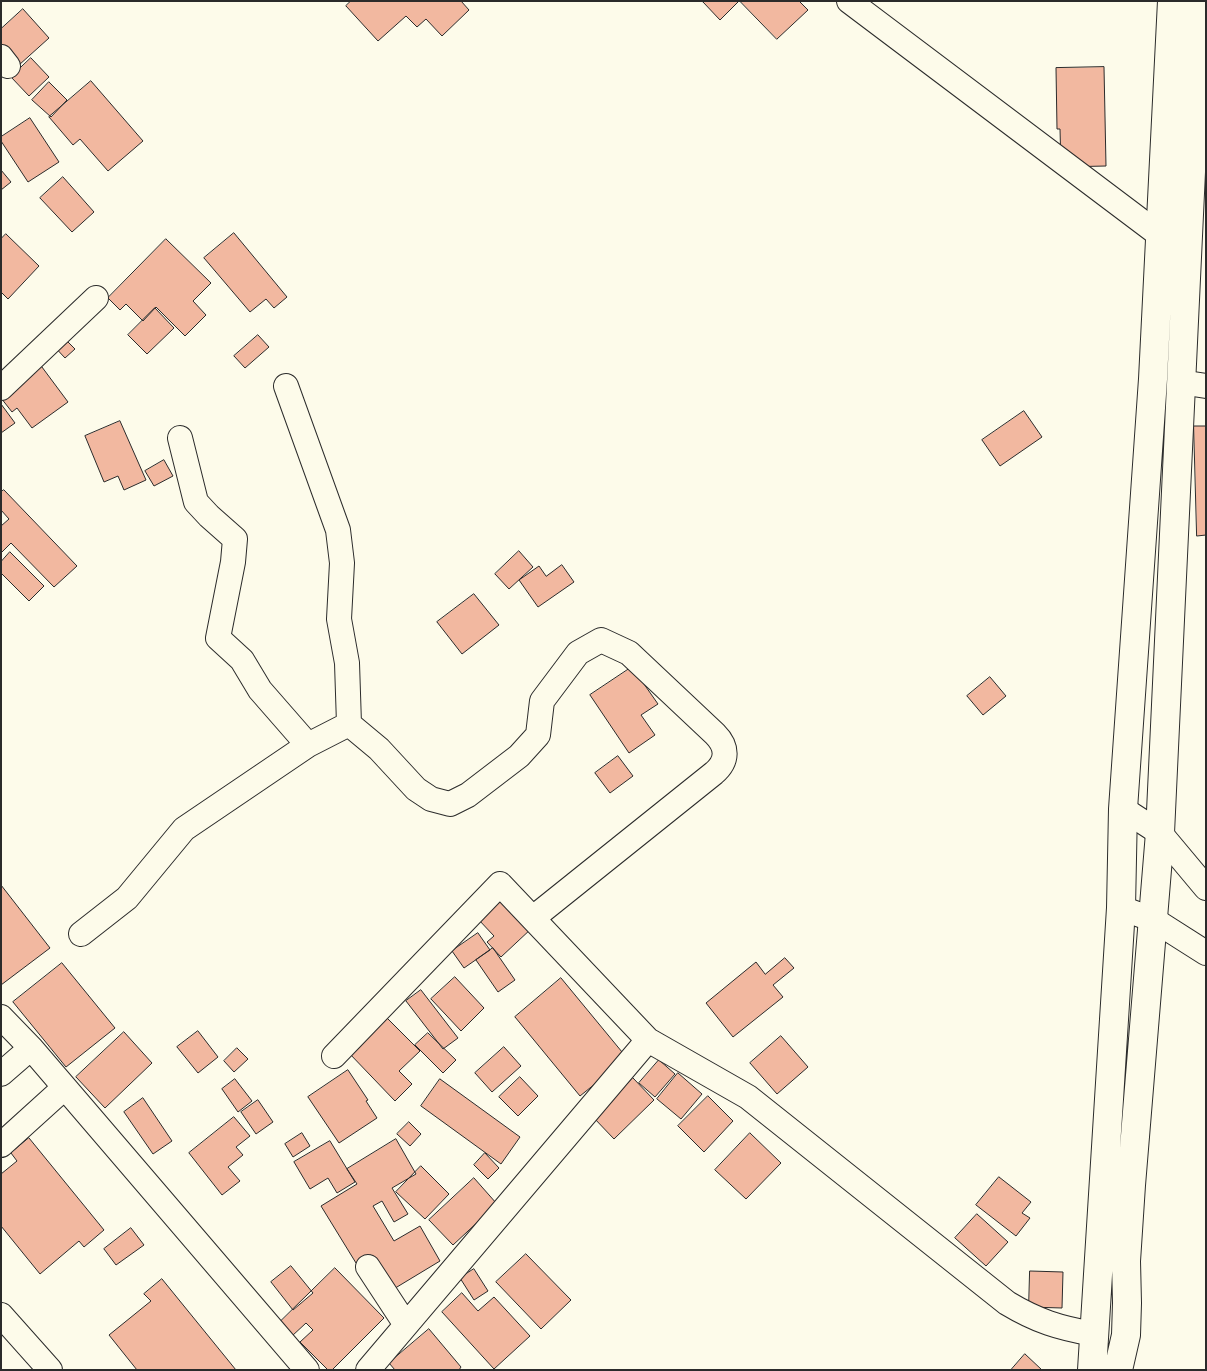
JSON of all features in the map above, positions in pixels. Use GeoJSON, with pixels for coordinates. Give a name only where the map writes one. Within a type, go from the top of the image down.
{"type":"FeatureCollection","features":[{"type":"Feature","properties":{"kind":"main road"},"geometry":{"type":"LineString","coordinates":[[1092,1370],[1121,908],[1124,808],[1161,236],[1172,1]]}},
{"type":"Feature","properties":{"kind":"main road"},"geometry":{"type":"LineString","coordinates":[[1118,1370],[1126,1335],[1128,1303],[1126,1261],[1131,1185],[1154,920],[1193,384],[1201,74],[1199,1]]}},
{"type":"Feature","properties":{"kind":"street"},"geometry":{"type":"LineString","coordinates":[[850,1],[1161,236]]}},
{"type":"Feature","properties":{"kind":"street"},"geometry":{"type":"LineString","coordinates":[[1,388],[96,298]]}},
{"type":"Feature","properties":{"kind":"street"},"geometry":{"type":"LineString","coordinates":[[286,386],[338,530],[342,563],[339,619],[347,663],[349,724],[379,750],[416,789],[431,799],[450,804],[468,795],[519,756],[538,735],[542,701],[578,652],[601,640],[630,654],[722,741],[725,749],[725,759],[721,767],[533,918]]}},
{"type":"Feature","properties":{"kind":"street"},"geometry":{"type":"LineString","coordinates":[[180,438],[196,502],[235,539],[233,562],[218,638],[242,660],[260,690],[308,745]]}},
{"type":"Feature","properties":{"kind":"street"},"geometry":{"type":"LineString","coordinates":[[81,934],[127,898],[184,829],[308,745],[349,724]]}},
{"type":"Feature","properties":{"kind":"street"},"geometry":{"type":"LineString","coordinates":[[1124,808],[1160,832],[1206,888]]}},
{"type":"Feature","properties":{"kind":"street"},"geometry":{"type":"LineString","coordinates":[[334,1056],[500,884],[648,1040],[748,1097],[1007,1303],[1025,1314],[1052,1325],[1094,1334]]}},
{"type":"Feature","properties":{"kind":"street"},"geometry":{"type":"LineString","coordinates":[[1121,908],[1154,920],[1206,953]]}},
{"type":"Feature","properties":{"kind":"street"},"geometry":{"type":"LineString","coordinates":[[1,1017],[31,1048],[307,1370]]}},
{"type":"Feature","properties":{"kind":"street"},"geometry":{"type":"LineString","coordinates":[[368,1370],[648,1040]]}},
{"type":"Feature","properties":{"kind":"street"},"geometry":{"type":"LineString","coordinates":[[1,1074],[31,1048]]}},
{"type":"Feature","properties":{"kind":"street"},"geometry":{"type":"LineString","coordinates":[[1,1145],[64,1088]]}},
{"type":"Feature","properties":{"kind":"street"},"geometry":{"type":"LineString","coordinates":[[368,1267],[406,1325]]}},
{"type":"Feature","properties":{"kind":"street"},"geometry":{"type":"LineString","coordinates":[[1,1315],[50,1370]]}},
{"type":"Feature","properties":{"kind":"building"},"geometry":{"type":"Polygon","coordinates":[[[351,1],[461,1],[469,10],[442,36],[426,19],[417,27],[406,16],[378,41],[346,6],[351,1]]]}},
{"type":"Feature","properties":{"kind":"building"},"geometry":{"type":"Polygon","coordinates":[[[704,1],[739,1],[720,20],[704,1]]]}},
{"type":"Feature","properties":{"kind":"building"},"geometry":{"type":"Polygon","coordinates":[[[740,1],[799,1],[808,10],[777,39],[740,1]]]}},
{"type":"Feature","properties":{"kind":"building"},"geometry":{"type":"Polygon","coordinates":[[[23,9],[49,38],[19,65],[1,45],[1,29],[23,9]]]}},
{"type":"Feature","properties":{"kind":"building"},"geometry":{"type":"Polygon","coordinates":[[[31,58],[49,77],[29,96],[11,77],[31,58]]]}},
{"type":"Feature","properties":{"kind":"building"},"geometry":{"type":"Polygon","coordinates":[[[1104,67],[1106,166],[1061,167],[1060,129],[1057,129],[1056,68],[1104,67]]]}},
{"type":"Feature","properties":{"kind":"building"},"geometry":{"type":"Polygon","coordinates":[[[91,81],[143,141],[108,171],[80,139],[73,145],[49,117],[91,81]]]}},
{"type":"Feature","properties":{"kind":"building"},"geometry":{"type":"Polygon","coordinates":[[[49,82],[67,100],[51,117],[32,100],[49,82]]]}},
{"type":"Feature","properties":{"kind":"building"},"geometry":{"type":"Polygon","coordinates":[[[30,118],[59,162],[28,182],[1,141],[1,137],[30,118]]]}},
{"type":"Feature","properties":{"kind":"building"},"geometry":{"type":"Polygon","coordinates":[[[1,170],[11,182],[1,190],[1,170]]]}},
{"type":"Feature","properties":{"kind":"building"},"geometry":{"type":"Polygon","coordinates":[[[63,177],[94,212],[72,232],[40,198],[63,177]]]}},
{"type":"Feature","properties":{"kind":"building"},"geometry":{"type":"Polygon","coordinates":[[[234,233],[287,297],[274,308],[266,299],[250,312],[204,258],[234,233]]]}},
{"type":"Feature","properties":{"kind":"building"},"geometry":{"type":"Polygon","coordinates":[[[6,234],[39,266],[8,299],[1,292],[1,239],[6,234]]]}},
{"type":"Feature","properties":{"kind":"building"},"geometry":{"type":"Polygon","coordinates":[[[166,239],[211,283],[193,301],[206,315],[185,336],[156,307],[143,321],[126,304],[120,310],[108,298],[166,239]]]}},
{"type":"Feature","properties":{"kind":"building"},"geometry":{"type":"Polygon","coordinates":[[[155,308],[174,328],[147,354],[128,335],[155,308]]]}},
{"type":"Feature","properties":{"kind":"building"},"geometry":{"type":"Polygon","coordinates":[[[61,335],[75,349],[65,358],[52,344],[61,335]]]}},
{"type":"Feature","properties":{"kind":"building"},"geometry":{"type":"Polygon","coordinates":[[[258,335],[269,347],[245,368],[234,356],[258,335]]]}},
{"type":"Feature","properties":{"kind":"building"},"geometry":{"type":"Polygon","coordinates":[[[36,359],[68,402],[32,428],[17,408],[12,412],[1,398],[36,359]]]}},
{"type":"Feature","properties":{"kind":"building"},"geometry":{"type":"Polygon","coordinates":[[[1,404],[15,423],[1,433],[1,404]]]}},
{"type":"Feature","properties":{"kind":"building"},"geometry":{"type":"Polygon","coordinates":[[[1024,411],[1042,437],[1000,466],[982,440],[1024,411]]]}},
{"type":"Feature","properties":{"kind":"building"},"geometry":{"type":"Polygon","coordinates":[[[120,421],[146,480],[124,490],[118,476],[104,482],[85,436],[120,421]]]}},
{"type":"Feature","properties":{"kind":"building"},"geometry":{"type":"Polygon","coordinates":[[[1194,426],[1206,426],[1206,535],[1197,536],[1194,426]]]}},
{"type":"Feature","properties":{"kind":"building"},"geometry":{"type":"Polygon","coordinates":[[[164,460],[173,476],[154,486],[145,471],[164,460]]]}},
{"type":"Feature","properties":{"kind":"building"},"geometry":{"type":"Polygon","coordinates":[[[4,490],[77,566],[54,587],[11,543],[1,553],[1,526],[9,519],[1,510],[1,492],[4,490]]]}},
{"type":"Feature","properties":{"kind":"building"},"geometry":{"type":"Polygon","coordinates":[[[519,551],[533,567],[509,589],[495,574],[519,551]]]}},
{"type":"Feature","properties":{"kind":"building"},"geometry":{"type":"Polygon","coordinates":[[[10,552],[44,586],[29,601],[1,573],[1,562],[10,552]]]}},
{"type":"Feature","properties":{"kind":"building"},"geometry":{"type":"Polygon","coordinates":[[[562,565],[574,582],[538,607],[519,580],[539,566],[546,576],[562,565]]]}},
{"type":"Feature","properties":{"kind":"building"},"geometry":{"type":"Polygon","coordinates":[[[474,594],[499,625],[462,654],[437,622],[474,594]]]}},
{"type":"Feature","properties":{"kind":"building"},"geometry":{"type":"Polygon","coordinates":[[[632,667],[658,704],[641,715],[655,735],[629,753],[590,695],[632,667]]]}},
{"type":"Feature","properties":{"kind":"building"},"geometry":{"type":"Polygon","coordinates":[[[990,677],[1006,696],[983,715],[967,696],[990,677]]]}},
{"type":"Feature","properties":{"kind":"building"},"geometry":{"type":"Polygon","coordinates":[[[618,756],[633,776],[610,793],[595,773],[618,756]]]}},
{"type":"Feature","properties":{"kind":"building"},"geometry":{"type":"Polygon","coordinates":[[[1,885],[50,948],[1,985],[1,885]]]}},
{"type":"Feature","properties":{"kind":"building"},"geometry":{"type":"Polygon","coordinates":[[[503,896],[532,928],[501,957],[487,942],[494,936],[478,919],[503,896]]]}},
{"type":"Feature","properties":{"kind":"building"},"geometry":{"type":"Polygon","coordinates":[[[478,933],[490,950],[464,968],[452,951],[478,933]]]}},
{"type":"Feature","properties":{"kind":"building"},"geometry":{"type":"Polygon","coordinates":[[[493,948],[515,980],[498,992],[476,960],[493,948]]]}},
{"type":"Feature","properties":{"kind":"building"},"geometry":{"type":"Polygon","coordinates":[[[785,958],[794,968],[773,985],[783,997],[733,1037],[706,1003],[756,962],[765,974],[785,958]]]}},
{"type":"Feature","properties":{"kind":"building"},"geometry":{"type":"Polygon","coordinates":[[[62,963],[115,1028],[66,1067],[13,1002],[62,963]]]}},
{"type":"Feature","properties":{"kind":"building"},"geometry":{"type":"Polygon","coordinates":[[[455,977],[484,1008],[461,1031],[431,999],[455,977]]]}},
{"type":"Feature","properties":{"kind":"building"},"geometry":{"type":"Polygon","coordinates":[[[561,978],[627,1058],[580,1096],[515,1017],[561,978]]]}},
{"type":"Feature","properties":{"kind":"building"},"geometry":{"type":"Polygon","coordinates":[[[421,990],[458,1038],[443,1049],[406,1001],[421,990]]]}},
{"type":"Feature","properties":{"kind":"building"},"geometry":{"type":"Polygon","coordinates":[[[385,1016],[420,1051],[399,1071],[412,1084],[395,1101],[348,1052],[385,1016]]]}},
{"type":"Feature","properties":{"kind":"building"},"geometry":{"type":"Polygon","coordinates":[[[198,1031],[218,1057],[198,1073],[177,1047],[198,1031]]]}},
{"type":"Feature","properties":{"kind":"building"},"geometry":{"type":"Polygon","coordinates":[[[124,1032],[152,1063],[105,1108],[76,1077],[124,1032]]]}},
{"type":"Feature","properties":{"kind":"building"},"geometry":{"type":"Polygon","coordinates":[[[428,1033],[456,1060],[443,1073],[415,1045],[428,1033]]]}},
{"type":"Feature","properties":{"kind":"building"},"geometry":{"type":"Polygon","coordinates":[[[781,1036],[808,1067],[777,1094],[750,1063],[781,1036]]]}},
{"type":"Feature","properties":{"kind":"building"},"geometry":{"type":"Polygon","coordinates":[[[504,1047],[521,1066],[492,1092],[475,1073],[504,1047]]]}},
{"type":"Feature","properties":{"kind":"building"},"geometry":{"type":"Polygon","coordinates":[[[237,1048],[248,1059],[234,1072],[224,1061],[237,1048]]]}},
{"type":"Feature","properties":{"kind":"building"},"geometry":{"type":"Polygon","coordinates":[[[659,1060],[675,1074],[655,1097],[639,1083],[659,1060]]]}},
{"type":"Feature","properties":{"kind":"building"},"geometry":{"type":"Polygon","coordinates":[[[348,1070],[368,1100],[366,1101],[377,1118],[339,1143],[308,1097],[348,1070]]]}},
{"type":"Feature","properties":{"kind":"building"},"geometry":{"type":"Polygon","coordinates":[[[678,1073],[702,1094],[681,1119],[657,1099],[678,1073]]]}},
{"type":"Feature","properties":{"kind":"building"},"geometry":{"type":"Polygon","coordinates":[[[520,1077],[538,1096],[518,1116],[499,1097],[520,1077]]]}},
{"type":"Feature","properties":{"kind":"building"},"geometry":{"type":"Polygon","coordinates":[[[633,1078],[654,1100],[614,1139],[593,1117],[633,1078]]]}},
{"type":"Feature","properties":{"kind":"building"},"geometry":{"type":"Polygon","coordinates":[[[235,1079],[252,1101],[238,1112],[222,1089],[235,1079]]]}},
{"type":"Feature","properties":{"kind":"building"},"geometry":{"type":"Polygon","coordinates":[[[440,1079],[520,1137],[501,1164],[421,1106],[440,1079]]]}},
{"type":"Feature","properties":{"kind":"building"},"geometry":{"type":"Polygon","coordinates":[[[708,1096],[733,1121],[704,1152],[678,1126],[708,1096]]]}},
{"type":"Feature","properties":{"kind":"building"},"geometry":{"type":"Polygon","coordinates":[[[143,1098],[172,1141],[153,1154],[124,1112],[143,1098]]]}},
{"type":"Feature","properties":{"kind":"building"},"geometry":{"type":"Polygon","coordinates":[[[258,1100],[273,1122],[256,1134],[241,1112],[258,1100]]]}},
{"type":"Feature","properties":{"kind":"building"},"geometry":{"type":"Polygon","coordinates":[[[234,1117],[250,1136],[236,1147],[243,1155],[228,1167],[240,1181],[222,1195],[189,1153],[234,1117]]]}},
{"type":"Feature","properties":{"kind":"building"},"geometry":{"type":"Polygon","coordinates":[[[409,1122],[421,1134],[410,1146],[397,1134],[409,1122]]]}},
{"type":"Feature","properties":{"kind":"building"},"geometry":{"type":"Polygon","coordinates":[[[302,1133],[310,1146],[293,1157],[285,1144],[302,1133]]]}},
{"type":"Feature","properties":{"kind":"building"},"geometry":{"type":"Polygon","coordinates":[[[750,1133],[781,1163],[746,1199],[715,1170],[750,1133]]]}},
{"type":"Feature","properties":{"kind":"building"},"geometry":{"type":"Polygon","coordinates":[[[29,1138],[104,1230],[84,1247],[79,1241],[40,1274],[1,1226],[1,1174],[17,1161],[11,1153],[29,1138]]]}},
{"type":"Feature","properties":{"kind":"building"},"geometry":{"type":"Polygon","coordinates":[[[396,1139],[416,1174],[392,1188],[408,1214],[394,1222],[382,1201],[373,1206],[394,1241],[420,1226],[440,1261],[392,1290],[371,1255],[356,1263],[321,1206],[357,1184],[347,1169],[396,1139]]]}},
{"type":"Feature","properties":{"kind":"building"},"geometry":{"type":"Polygon","coordinates":[[[330,1141],[355,1182],[337,1193],[328,1178],[310,1189],[294,1162],[330,1141]]]}},
{"type":"Feature","properties":{"kind":"building"},"geometry":{"type":"Polygon","coordinates":[[[485,1153],[499,1168],[488,1179],[474,1165],[485,1153]]]}},
{"type":"Feature","properties":{"kind":"building"},"geometry":{"type":"Polygon","coordinates":[[[421,1166],[449,1194],[425,1219],[396,1192],[421,1166]]]}},
{"type":"Feature","properties":{"kind":"building"},"geometry":{"type":"Polygon","coordinates":[[[999,1177],[1031,1202],[1022,1213],[1030,1218],[1016,1236],[976,1205],[999,1177]]]}},
{"type":"Feature","properties":{"kind":"building"},"geometry":{"type":"Polygon","coordinates":[[[474,1178],[497,1204],[453,1245],[429,1220],[474,1178]]]}},
{"type":"Feature","properties":{"kind":"building"},"geometry":{"type":"Polygon","coordinates":[[[977,1214],[1008,1242],[986,1266],[955,1238],[977,1214]]]}},
{"type":"Feature","properties":{"kind":"building"},"geometry":{"type":"Polygon","coordinates":[[[131,1228],[144,1245],[116,1265],[104,1249],[131,1228]]]}},
{"type":"Feature","properties":{"kind":"building"},"geometry":{"type":"Polygon","coordinates":[[[526,1254],[571,1300],[541,1329],[496,1282],[526,1254]]]}},
{"type":"Feature","properties":{"kind":"building"},"geometry":{"type":"Polygon","coordinates":[[[291,1266],[313,1293],[293,1310],[271,1282],[291,1266]]]}},
{"type":"Feature","properties":{"kind":"building"},"geometry":{"type":"Polygon","coordinates":[[[335,1268],[384,1318],[332,1370],[328,1370],[300,1342],[313,1330],[306,1323],[292,1336],[279,1323],[335,1268]]]}},
{"type":"Feature","properties":{"kind":"building"},"geometry":{"type":"Polygon","coordinates":[[[474,1269],[488,1291],[474,1300],[460,1278],[474,1269]]]}},
{"type":"Feature","properties":{"kind":"building"},"geometry":{"type":"Polygon","coordinates":[[[1030,1271],[1063,1272],[1062,1308],[1029,1307],[1030,1271]]]}},
{"type":"Feature","properties":{"kind":"building"},"geometry":{"type":"Polygon","coordinates":[[[162,1279],[236,1370],[137,1370],[109,1335],[151,1301],[144,1294],[162,1279]]]}},
{"type":"Feature","properties":{"kind":"building"},"geometry":{"type":"Polygon","coordinates":[[[462,1293],[478,1311],[494,1297],[530,1336],[494,1369],[442,1312],[462,1293]]]}},
{"type":"Feature","properties":{"kind":"building"},"geometry":{"type":"Polygon","coordinates":[[[429,1329],[461,1367],[459,1370],[395,1370],[389,1363],[429,1329]]]}},
{"type":"Feature","properties":{"kind":"building"},"geometry":{"type":"Polygon","coordinates":[[[1025,1354],[1042,1370],[1011,1370],[1025,1354]]]}}]}
